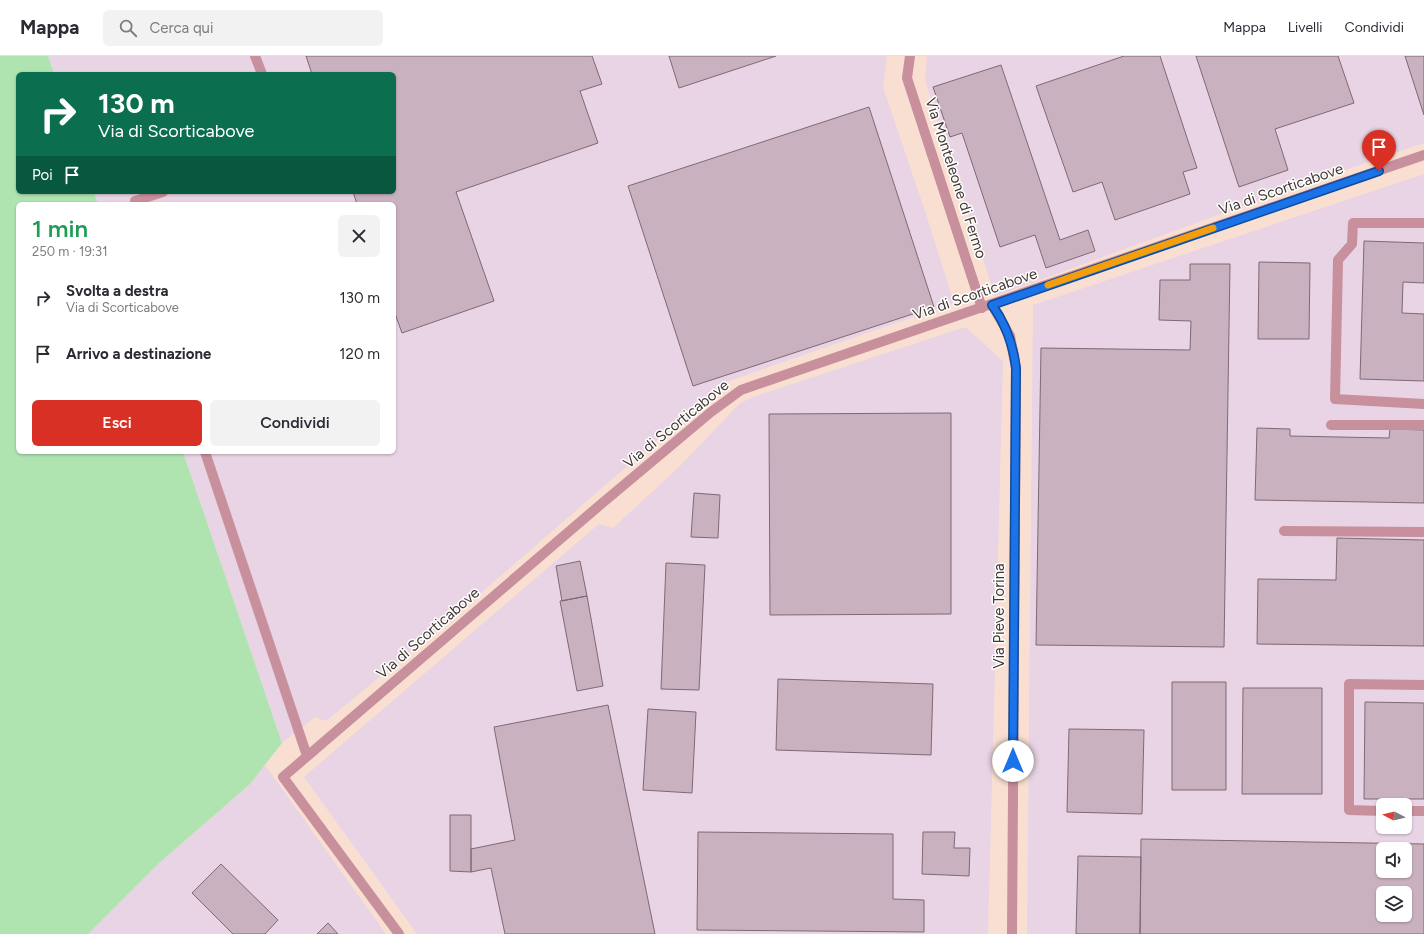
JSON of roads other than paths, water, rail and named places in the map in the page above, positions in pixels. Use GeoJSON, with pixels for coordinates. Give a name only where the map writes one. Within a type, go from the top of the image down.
{"type":"FeatureCollection","features":[{"type":"Feature","properties":{"kind":"street"},"geometry":{"type":"LineString","coordinates":[[255,56],[261,72]]}},
{"type":"Feature","properties":{"kind":"street","name":"Via Monteleone di Fermo"},"geometry":{"type":"LineString","coordinates":[[910,56],[907,78],[987,306]]}},
{"type":"Feature","properties":{"kind":"street","name":"Via di Scorticabove"},"geometry":{"type":"LineString","coordinates":[[399,934],[284,777],[600,505],[711,412],[742,390],[1424,155]]}},
{"type":"Feature","properties":{"kind":"street"},"geometry":{"type":"LineString","coordinates":[[135,202],[157,194]]}},
{"type":"Feature","properties":{"kind":"street"},"geometry":{"type":"LineString","coordinates":[[1424,223],[1353,224],[1352,244],[1338,260],[1335,399],[1424,404]]}},
{"type":"Feature","properties":{"kind":"street","name":"Via Pieve Torina"},"geometry":{"type":"LineString","coordinates":[[987,306],[1000,316],[1010,336],[1016,368],[1012,934]]}},
{"type":"Feature","properties":{"kind":"street"},"geometry":{"type":"LineString","coordinates":[[1331,425],[1424,425]]}},
{"type":"Feature","properties":{"kind":"street"},"geometry":{"type":"LineString","coordinates":[[206,454],[307,756]]}},
{"type":"Feature","properties":{"kind":"street"},"geometry":{"type":"LineString","coordinates":[[1284,531],[1424,532]]}},
{"type":"Feature","properties":{"kind":"street"},"geometry":{"type":"LineString","coordinates":[[1376,811],[1349,810],[1349,684],[1424,685]]}},
{"type":"Feature","properties":{"kind":"street"},"geometry":{"type":"LineString","coordinates":[[1412,811],[1424,811]]}}]}
